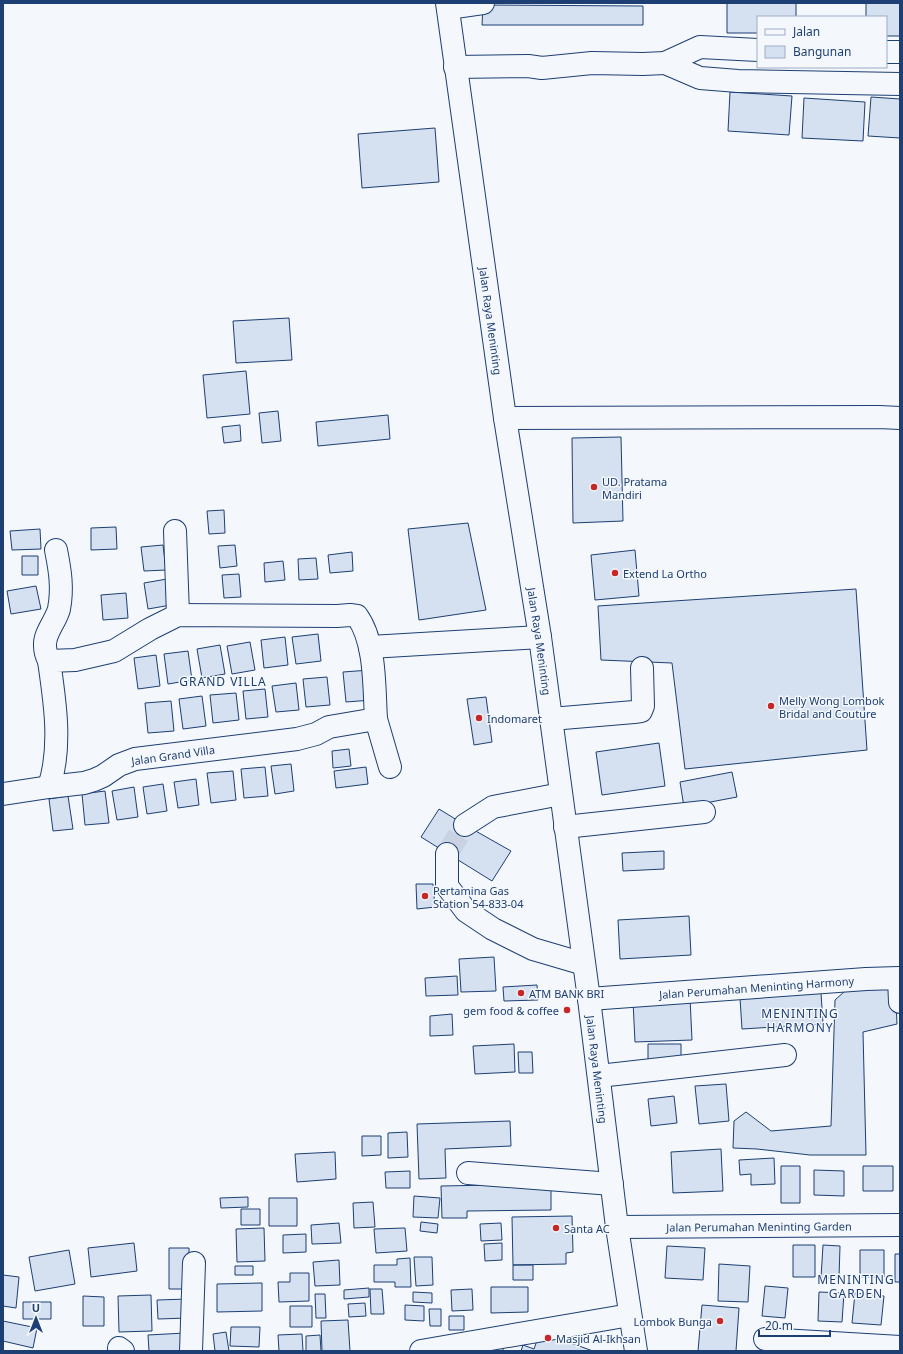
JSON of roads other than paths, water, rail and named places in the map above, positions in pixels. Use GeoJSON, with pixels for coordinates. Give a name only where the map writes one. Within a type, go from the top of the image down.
{"type":"FeatureCollection","features":[{"type":"Feature","properties":{"kind":"main road"},"geometry":{"type":"LineString","coordinates":[[447,6],[483,3]]}},
{"type":"Feature","properties":{"kind":"main road","name":"Jalan Raya Meninting"},"geometry":{"type":"LineString","coordinates":[[447,6],[505,418],[540,637],[589,999],[617,1227],[636,1351]]}},
{"type":"Feature","properties":{"kind":"main road"},"geometry":{"type":"LineString","coordinates":[[455,67],[528,66],[542,68],[592,63],[643,64],[665,62],[700,46],[757,50]]}},
{"type":"Feature","properties":{"kind":"main road"},"geometry":{"type":"LineString","coordinates":[[718,79],[720,48]]}},
{"type":"Feature","properties":{"kind":"main road"},"geometry":{"type":"LineString","coordinates":[[887,52],[900,52]]}},
{"type":"Feature","properties":{"kind":"main road"},"geometry":{"type":"LineString","coordinates":[[665,62],[700,78],[900,84]]}},
{"type":"Feature","properties":{"kind":"main road"},"geometry":{"type":"LineString","coordinates":[[505,418],[900,418]]}},
{"type":"Feature","properties":{"kind":"main road"},"geometry":{"type":"LineString","coordinates":[[175,531],[178,615]]}},
{"type":"Feature","properties":{"kind":"main road"},"geometry":{"type":"LineString","coordinates":[[49,787],[54,772],[56,714],[45,645],[51,625],[58,610],[61,594],[61,577],[56,550]]}},
{"type":"Feature","properties":{"kind":"main road"},"geometry":{"type":"LineString","coordinates":[[48,661],[75,660],[114,651],[150,629],[178,615],[357,616],[362,623],[370,647],[376,719],[390,767]]}},
{"type":"Feature","properties":{"kind":"main road"},"geometry":{"type":"LineString","coordinates":[[370,647],[540,637]]}},
{"type":"Feature","properties":{"kind":"main road"},"geometry":{"type":"LineString","coordinates":[[551,719],[634,712],[641,710],[643,706],[642,668]]}},
{"type":"Feature","properties":{"kind":"main road","name":"Jalan Grand Villa"},"geometry":{"type":"LineString","coordinates":[[3,794],[84,783],[103,776],[118,765],[135,759],[297,739],[316,734],[329,727],[376,719]]}},
{"type":"Feature","properties":{"kind":"main road"},"geometry":{"type":"LineString","coordinates":[[464,825],[493,807],[561,794]]}},
{"type":"Feature","properties":{"kind":"main road"},"geometry":{"type":"LineString","coordinates":[[565,827],[704,812]]}},
{"type":"Feature","properties":{"kind":"main road"},"geometry":{"type":"LineString","coordinates":[[447,854],[447,886],[466,911],[493,929],[533,949],[584,964]]}},
{"type":"Feature","properties":{"kind":"main road","name":"Jalan Perumahan Meninting Harmony"},"geometry":{"type":"LineString","coordinates":[[589,999],[866,979],[900,978],[900,1002]]}},
{"type":"Feature","properties":{"kind":"main road"},"geometry":{"type":"LineString","coordinates":[[599,1076],[785,1055]]}},
{"type":"Feature","properties":{"kind":"main road"},"geometry":{"type":"LineString","coordinates":[[468,1173],[612,1184]]}},
{"type":"Feature","properties":{"kind":"main road","name":"Jalan Perumahan Meninting Garden"},"geometry":{"type":"LineString","coordinates":[[617,1227],[900,1225]]}},
{"type":"Feature","properties":{"kind":"main road"},"geometry":{"type":"LineString","coordinates":[[190,1351],[194,1263]]}},
{"type":"Feature","properties":{"kind":"main road"},"geometry":{"type":"LineString","coordinates":[[421,1351],[630,1315]]}},
{"type":"Feature","properties":{"kind":"main road"},"geometry":{"type":"LineString","coordinates":[[765,1339],[900,1347]]}},
{"type":"Feature","properties":{"kind":"tunnel"},"geometry":{"type":"LineString","coordinates":[[447,854],[465,825]]}},
{"type":"Feature","properties":{"kind":"place","name":"UD. Pratama Mandiri"},"geometry":{"type":"Point","coordinates":[594,487]}},
{"type":"Feature","properties":{"kind":"place","name":"Extend La Ortho"},"geometry":{"type":"Point","coordinates":[615,573]}},
{"type":"Feature","properties":{"kind":"place","name":"Melly Wong Lombok Bridal and Couture"},"geometry":{"type":"Point","coordinates":[771,706]}},
{"type":"Feature","properties":{"kind":"place","name":"Indomaret"},"geometry":{"type":"Point","coordinates":[479,718]}},
{"type":"Feature","properties":{"kind":"place","name":"Pertamina Gas Station 54-833-04"},"geometry":{"type":"Point","coordinates":[425,896]}},
{"type":"Feature","properties":{"kind":"place","name":"ATM BANK BRI"},"geometry":{"type":"Point","coordinates":[521,993]}},
{"type":"Feature","properties":{"kind":"place","name":"gem food & coffee"},"geometry":{"type":"Point","coordinates":[567,1010]}},
{"type":"Feature","properties":{"kind":"place","name":"Santa AC"},"geometry":{"type":"Point","coordinates":[556,1228]}},
{"type":"Feature","properties":{"kind":"place","name":"Lombok Bunga"},"geometry":{"type":"Point","coordinates":[720,1321]}},
{"type":"Feature","properties":{"kind":"place","name":"Masjid Al-Ikhsan"},"geometry":{"type":"Point","coordinates":[548,1338]}},
{"type":"Feature","properties":{"kind":"district","name":"GRAND VILLA"},"geometry":{"type":"Point","coordinates":[223,681]}},
{"type":"Feature","properties":{"kind":"district","name":"MENINTING HARMONY"},"geometry":{"type":"Point","coordinates":[800,1020]}},
{"type":"Feature","properties":{"kind":"district","name":"MENINTING GARDEN"},"geometry":{"type":"Point","coordinates":[856,1286]}}]}
